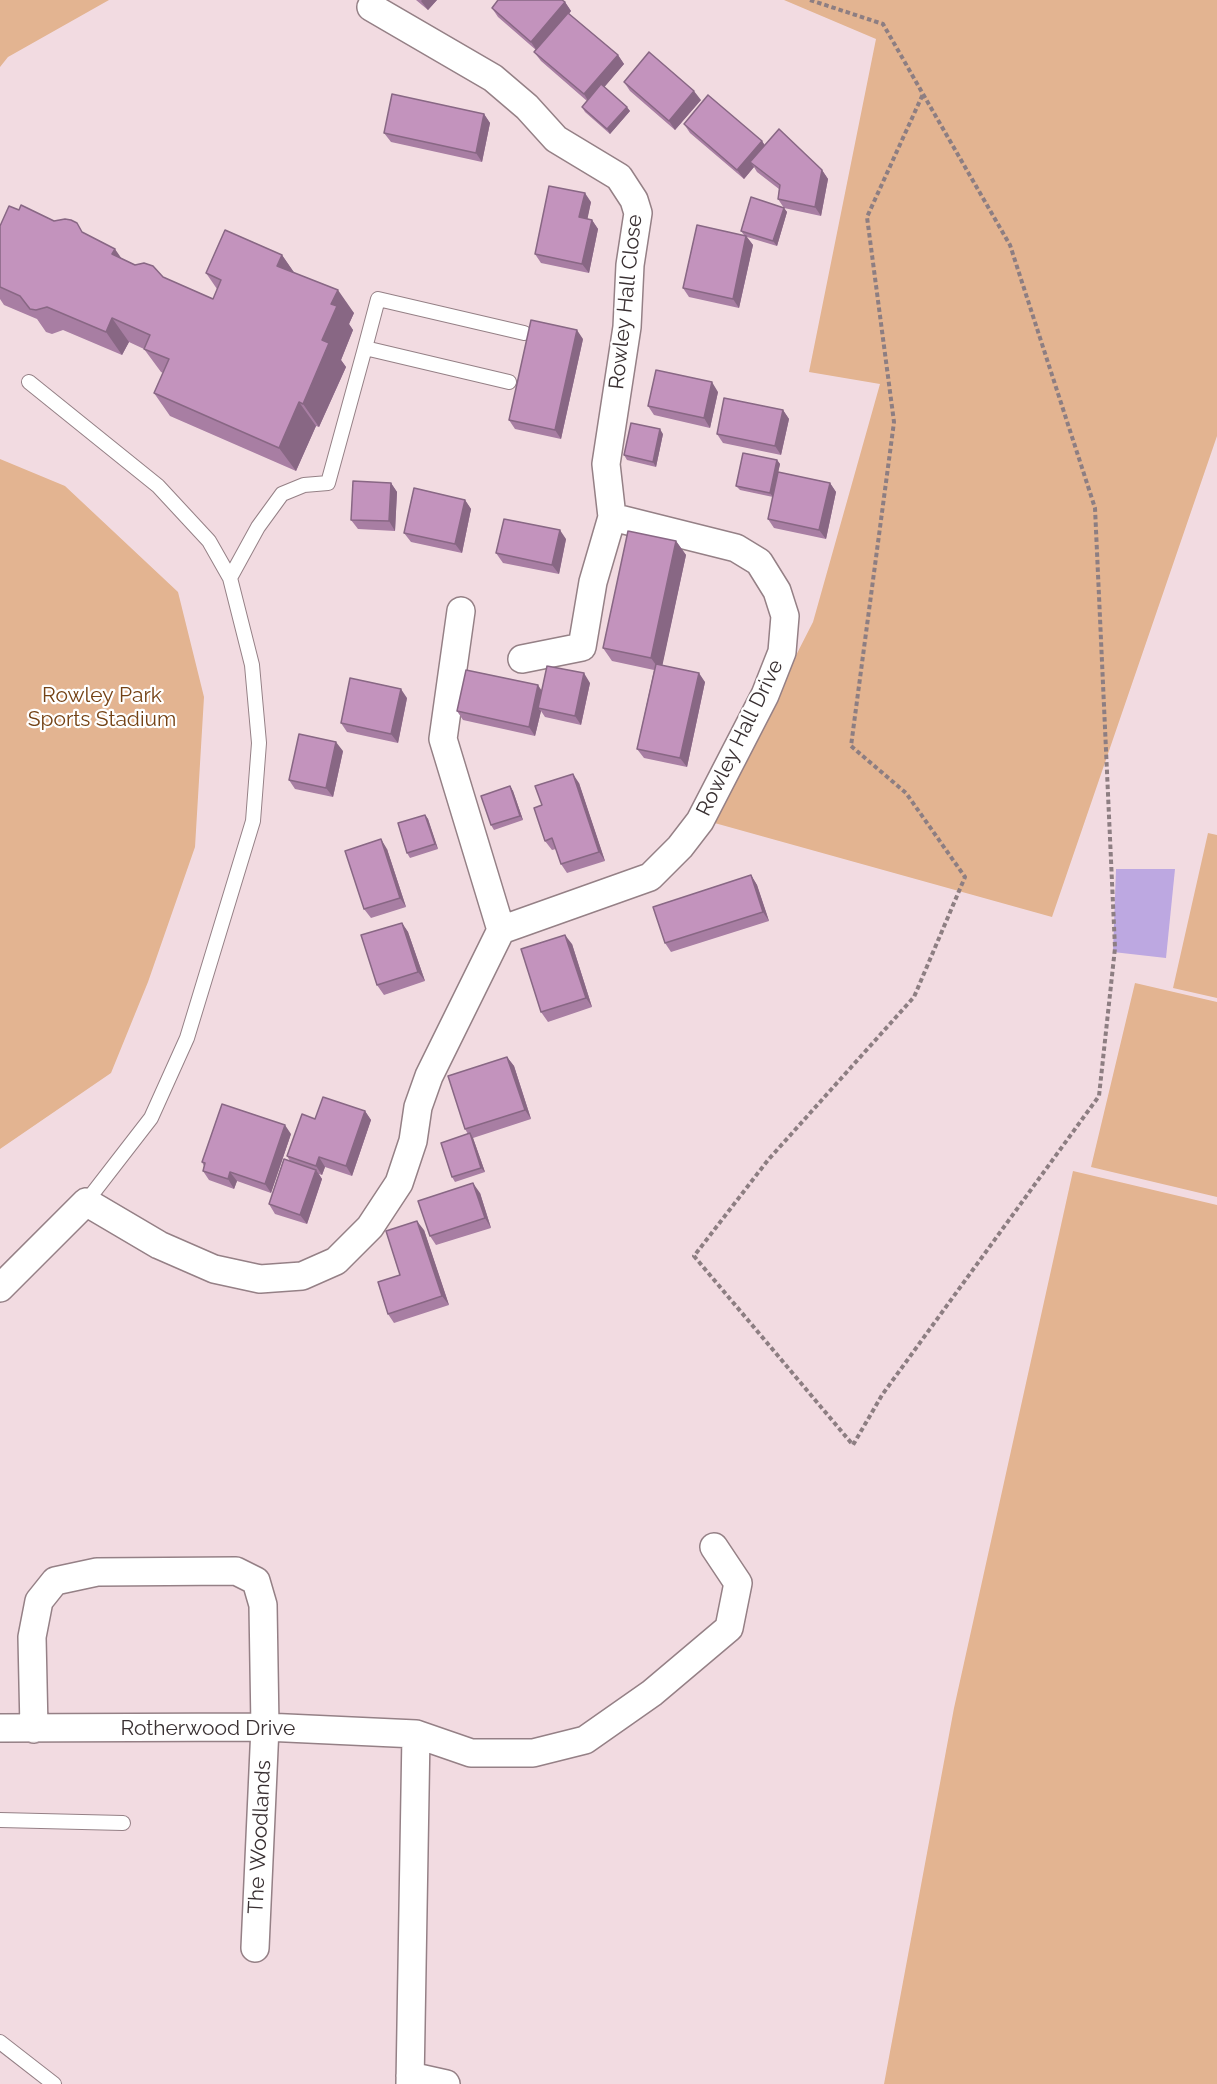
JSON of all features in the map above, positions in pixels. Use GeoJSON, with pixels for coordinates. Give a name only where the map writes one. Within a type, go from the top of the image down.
{"type":"FeatureCollection","features":[{"type":"Feature","properties":{"kind":"street","name":"Rowley Hall Close"},"geometry":{"type":"LineString","coordinates":[[371,7],[493,78],[527,107],[556,139],[619,177],[634,200],[638,213],[630,265],[627,327],[606,464],[612,517]]}},
{"type":"Feature","properties":{"kind":"street"},"geometry":{"type":"LineString","coordinates":[[522,659],[582,647],[593,582],[612,517]]}},
{"type":"Feature","properties":{"kind":"street","name":"Rowley Hall Drive"},"geometry":{"type":"LineString","coordinates":[[501,930],[650,877],[700,821],[765,695],[782,652],[785,616],[777,591],[759,562],[736,548],[612,517]]}},
{"type":"Feature","properties":{"kind":"street"},"geometry":{"type":"LineString","coordinates":[[0,1288],[86,1202],[159,1245],[214,1269],[260,1279],[302,1276],[336,1261],[370,1227],[399,1183],[413,1141],[418,1107],[429,1076],[501,930],[443,740],[461,611]]}},
{"type":"Feature","properties":{"kind":"street","name":"Rotherwood Drive"},"geometry":{"type":"LineString","coordinates":[[0,1728],[265,1727],[416,1734],[471,1753],[533,1753],[585,1740],[652,1692],[729,1628],[738,1583],[714,1547]]}},
{"type":"Feature","properties":{"kind":"street","name":"The Woodlands"},"geometry":{"type":"LineString","coordinates":[[34,1729],[32,1636],[39,1601],[55,1581],[97,1572],[236,1571],[256,1581],[263,1605],[265,1727],[255,1948]]}},
{"type":"Feature","properties":{"kind":"street"},"geometry":{"type":"LineString","coordinates":[[416,1734],[410,2080],[446,2084]]}},
{"type":"Feature","properties":{"kind":"lane"},"geometry":{"type":"LineString","coordinates":[[230,578],[258,527],[282,494],[304,485],[328,483],[378,299],[524,333]]}},
{"type":"Feature","properties":{"kind":"lane"},"geometry":{"type":"LineString","coordinates":[[365,348],[509,382]]}},
{"type":"Feature","properties":{"kind":"lane"},"geometry":{"type":"LineString","coordinates":[[29,382],[158,486],[209,542],[230,578],[252,665],[259,743],[253,821],[187,1038],[150,1118],[86,1202]]}},
{"type":"Feature","properties":{"kind":"lane"},"geometry":{"type":"LineString","coordinates":[[0,1820],[123,1823]]}},
{"type":"Feature","properties":{"kind":"lane"},"geometry":{"type":"LineString","coordinates":[[0,2042],[54,2084]]}},
{"type":"Feature","properties":{"kind":"path"},"geometry":{"type":"LineString","coordinates":[[810,0],[883,24],[1010,245],[1095,508],[1115,948],[1100,1096],[882,1395],[854,1446],[694,1256],[768,1160],[914,997],[965,877],[906,793],[851,746],[894,422],[867,217],[923,94]]}},
{"type":"Feature","properties":{"kind":"green space"},"geometry":{"type":"Polygon","coordinates":[[[0,0],[109,0],[8,57],[0,67],[0,0]]]}},
{"type":"Feature","properties":{"kind":"green space"},"geometry":{"type":"Polygon","coordinates":[[[784,0],[1217,0],[1217,436],[1052,917],[711,822],[813,622],[880,384],[809,372],[876,39],[784,0]]]}},
{"type":"Feature","properties":{"kind":"green space","name":"Rowley Park Sports Stadium"},"geometry":{"type":"Polygon","coordinates":[[[0,459],[65,486],[178,592],[204,697],[195,847],[148,982],[111,1073],[0,1149],[0,459]]]}},
{"type":"Feature","properties":{"kind":"green space"},"geometry":{"type":"Polygon","coordinates":[[[1208,833],[1217,835],[1217,998],[1173,988],[1208,833]]]}},
{"type":"Feature","properties":{"kind":"green space"},"geometry":{"type":"Polygon","coordinates":[[[1135,983],[1217,1002],[1217,1197],[1091,1167],[1135,983]]]}},
{"type":"Feature","properties":{"kind":"green space"},"geometry":{"type":"Polygon","coordinates":[[[1073,1171],[1217,1205],[1217,2084],[884,2084],[954,1708],[1073,1171]]]}},
{"type":"Feature","properties":{"kind":"shaded area"},"geometry":{"type":"Polygon","coordinates":[[[1116,869],[1175,869],[1166,958],[1113,952],[1116,869]]]}},
{"type":"Feature","properties":{"kind":"building"},"geometry":{"type":"Polygon","coordinates":[[[498,0],[562,0],[565,2],[531,42],[492,8],[498,0]]]}},
{"type":"Feature","properties":{"kind":"building"},"geometry":{"type":"Polygon","coordinates":[[[568,13],[618,55],[584,94],[534,52],[568,13]]]}},
{"type":"Feature","properties":{"kind":"building"},"geometry":{"type":"Polygon","coordinates":[[[649,52],[694,91],[669,121],[624,82],[649,52]]]}},
{"type":"Feature","properties":{"kind":"building"},"geometry":{"type":"Polygon","coordinates":[[[601,84],[627,107],[607,129],[582,107],[601,84]]]}},
{"type":"Feature","properties":{"kind":"building"},"geometry":{"type":"Polygon","coordinates":[[[392,94],[484,114],[476,153],[384,133],[392,94]]]}},
{"type":"Feature","properties":{"kind":"building"},"geometry":{"type":"Polygon","coordinates":[[[708,95],[762,141],[737,170],[684,124],[708,95]]]}},
{"type":"Feature","properties":{"kind":"building"},"geometry":{"type":"Polygon","coordinates":[[[779,129],[822,170],[815,207],[778,199],[780,185],[750,162],[779,129]]]}},
{"type":"Feature","properties":{"kind":"building"},"geometry":{"type":"Polygon","coordinates":[[[549,186],[585,193],[579,217],[592,220],[582,264],[535,254],[549,186]]]}},
{"type":"Feature","properties":{"kind":"building"},"geometry":{"type":"Polygon","coordinates":[[[751,197],[784,208],[773,241],[741,231],[751,197]]]}},
{"type":"Feature","properties":{"kind":"building"},"geometry":{"type":"Polygon","coordinates":[[[21,205],[54,221],[71,220],[77,223],[82,232],[115,249],[112,254],[135,265],[144,263],[153,266],[163,277],[213,299],[221,280],[206,273],[225,230],[282,255],[277,266],[338,290],[331,304],[337,306],[322,340],[329,343],[303,404],[299,402],[279,448],[154,393],[169,359],[144,349],[150,335],[112,318],[106,332],[47,307],[30,309],[20,296],[0,287],[0,226],[9,206],[19,210],[21,205]]]}},
{"type":"Feature","properties":{"kind":"building"},"geometry":{"type":"Polygon","coordinates":[[[697,225],[746,236],[733,299],[683,288],[697,225]]]}},
{"type":"Feature","properties":{"kind":"building"},"geometry":{"type":"Polygon","coordinates":[[[531,320],[577,330],[555,430],[509,420],[531,320]]]}},
{"type":"Feature","properties":{"kind":"building"},"geometry":{"type":"Polygon","coordinates":[[[656,370],[712,382],[704,418],[648,406],[656,370]]]}},
{"type":"Feature","properties":{"kind":"building"},"geometry":{"type":"Polygon","coordinates":[[[724,398],[783,410],[775,446],[717,434],[724,398]]]}},
{"type":"Feature","properties":{"kind":"building"},"geometry":{"type":"Polygon","coordinates":[[[631,423],[660,429],[653,462],[624,455],[631,423]]]}},
{"type":"Feature","properties":{"kind":"building"},"geometry":{"type":"Polygon","coordinates":[[[743,453],[777,460],[770,493],[736,486],[743,453]]]}},
{"type":"Feature","properties":{"kind":"building"},"geometry":{"type":"Polygon","coordinates":[[[778,472],[830,483],[819,530],[768,519],[778,472]]]}},
{"type":"Feature","properties":{"kind":"building"},"geometry":{"type":"Polygon","coordinates":[[[353,481],[391,483],[389,521],[351,520],[353,481]]]}},
{"type":"Feature","properties":{"kind":"building"},"geometry":{"type":"Polygon","coordinates":[[[414,488],[465,500],[455,544],[404,533],[414,488]]]}},
{"type":"Feature","properties":{"kind":"building"},"geometry":{"type":"Polygon","coordinates":[[[504,519],[560,530],[552,565],[496,553],[504,519]]]}},
{"type":"Feature","properties":{"kind":"building"},"geometry":{"type":"Polygon","coordinates":[[[628,531],[676,541],[651,658],[603,648],[628,531]]]}},
{"type":"Feature","properties":{"kind":"building"},"geometry":{"type":"Polygon","coordinates":[[[656,664],[699,673],[680,758],[637,749],[656,664]]]}},
{"type":"Feature","properties":{"kind":"building"},"geometry":{"type":"Polygon","coordinates":[[[547,666],[584,673],[575,716],[538,708],[547,666]]]}},
{"type":"Feature","properties":{"kind":"building"},"geometry":{"type":"Polygon","coordinates":[[[466,670],[538,685],[529,727],[457,711],[466,670]]]}},
{"type":"Feature","properties":{"kind":"building"},"geometry":{"type":"Polygon","coordinates":[[[350,678],[401,689],[391,734],[341,723],[350,678]]]}},
{"type":"Feature","properties":{"kind":"building"},"geometry":{"type":"Polygon","coordinates":[[[299,734],[336,742],[326,788],[289,780],[299,734]]]}},
{"type":"Feature","properties":{"kind":"building"},"geometry":{"type":"Polygon","coordinates":[[[573,774],[599,852],[561,864],[552,838],[545,841],[534,808],[542,805],[535,786],[573,774]]]}},
{"type":"Feature","properties":{"kind":"building"},"geometry":{"type":"Polygon","coordinates":[[[510,786],[520,816],[491,825],[481,796],[510,786]]]}},
{"type":"Feature","properties":{"kind":"building"},"geometry":{"type":"Polygon","coordinates":[[[425,815],[435,844],[407,853],[398,823],[425,815]]]}},
{"type":"Feature","properties":{"kind":"building"},"geometry":{"type":"Polygon","coordinates":[[[381,839],[400,898],[364,909],[345,851],[381,839]]]}},
{"type":"Feature","properties":{"kind":"building"},"geometry":{"type":"Polygon","coordinates":[[[751,875],[763,912],[665,943],[653,907],[751,875]]]}},
{"type":"Feature","properties":{"kind":"building"},"geometry":{"type":"Polygon","coordinates":[[[402,923],[418,972],[377,985],[361,935],[402,923]]]}},
{"type":"Feature","properties":{"kind":"building"},"geometry":{"type":"Polygon","coordinates":[[[565,935],[586,998],[541,1012],[521,949],[565,935]]]}},
{"type":"Feature","properties":{"kind":"building"},"geometry":{"type":"Polygon","coordinates":[[[507,1057],[525,1110],[465,1129],[448,1076],[507,1057]]]}},
{"type":"Feature","properties":{"kind":"building"},"geometry":{"type":"Polygon","coordinates":[[[323,1097],[365,1111],[346,1166],[319,1157],[316,1166],[287,1156],[302,1114],[315,1119],[323,1097]]]}},
{"type":"Feature","properties":{"kind":"building"},"geometry":{"type":"Polygon","coordinates":[[[222,1104],[285,1125],[265,1184],[230,1172],[228,1179],[203,1171],[205,1163],[202,1162],[222,1104]]]}},
{"type":"Feature","properties":{"kind":"building"},"geometry":{"type":"Polygon","coordinates":[[[470,1133],[481,1168],[452,1177],[441,1143],[470,1133]]]}},
{"type":"Feature","properties":{"kind":"building"},"geometry":{"type":"Polygon","coordinates":[[[284,1159],[316,1170],[300,1215],[269,1204],[284,1159]]]}},
{"type":"Feature","properties":{"kind":"building"},"geometry":{"type":"Polygon","coordinates":[[[473,1183],[485,1218],[430,1236],[418,1201],[473,1183]]]}},
{"type":"Feature","properties":{"kind":"building"},"geometry":{"type":"Polygon","coordinates":[[[417,1221],[442,1296],[388,1314],[378,1282],[400,1275],[386,1231],[417,1221]]]}}]}
